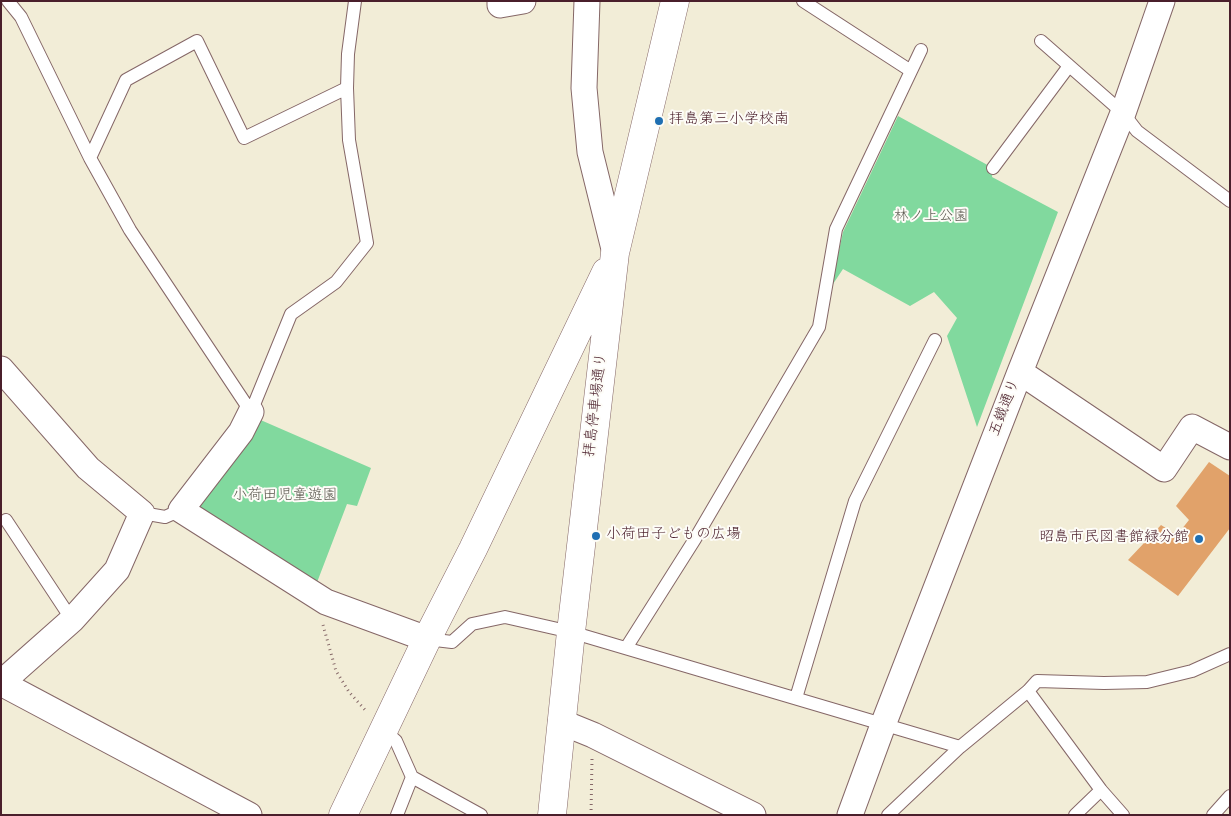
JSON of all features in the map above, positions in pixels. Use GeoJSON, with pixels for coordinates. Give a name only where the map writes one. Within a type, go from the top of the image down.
{"type":"FeatureCollection","features":[{"type":"Feature","properties":{"kind":"street"},"geometry":{"type":"LineString","coordinates":[[500,1],[500,5],[523,1]]}},
{"type":"Feature","properties":{"kind":"street"},"geometry":{"type":"LineString","coordinates":[[343,815],[615,253],[590,152],[584,88],[587,1]]}},
{"type":"Feature","properties":{"kind":"street","name":"拝島停車場通り"},"geometry":{"type":"LineString","coordinates":[[552,815],[570,632],[615,253],[675,1]]}},
{"type":"Feature","properties":{"kind":"street","name":"五鐵通り"},"geometry":{"type":"LineString","coordinates":[[850,815],[883,725],[1122,113],[1162,1]]}},
{"type":"Feature","properties":{"kind":"street"},"geometry":{"type":"LineString","coordinates":[[2,372],[88,468],[142,513],[117,570],[72,620],[1,683],[249,815]]}},
{"type":"Feature","properties":{"kind":"street"},"geometry":{"type":"LineString","coordinates":[[1020,372],[1164,469],[1192,427],[1230,447]]}},
{"type":"Feature","properties":{"kind":"street"},"geometry":{"type":"LineString","coordinates":[[251,412],[241,432],[181,510],[326,602],[427,638]]}},
{"type":"Feature","properties":{"kind":"street"},"geometry":{"type":"LineString","coordinates":[[561,722],[753,815]]}},
{"type":"Feature","properties":{"kind":"lane"},"geometry":{"type":"LineString","coordinates":[[8,1],[21,17],[90,158],[130,230],[251,412]]}},
{"type":"Feature","properties":{"kind":"lane"},"geometry":{"type":"LineString","coordinates":[[251,412],[290,314],[336,282],[367,243],[349,140],[348,54],[354,1]]}},
{"type":"Feature","properties":{"kind":"lane"},"geometry":{"type":"LineString","coordinates":[[803,1],[911,71]]}},
{"type":"Feature","properties":{"kind":"lane"},"geometry":{"type":"LineString","coordinates":[[90,158],[126,80],[197,41],[244,138],[347,88]]}},
{"type":"Feature","properties":{"kind":"lane"},"geometry":{"type":"LineString","coordinates":[[1041,41],[1122,113],[1138,131],[1230,200]]}},
{"type":"Feature","properties":{"kind":"lane"},"geometry":{"type":"LineString","coordinates":[[626,648],[695,539],[819,327],[836,229],[921,50]]}},
{"type":"Feature","properties":{"kind":"lane"},"geometry":{"type":"LineString","coordinates":[[993,168],[1069,66]]}},
{"type":"Feature","properties":{"kind":"lane"},"geometry":{"type":"LineString","coordinates":[[796,698],[855,501],[935,340]]}},
{"type":"Feature","properties":{"kind":"lane"},"geometry":{"type":"LineString","coordinates":[[142,513],[165,517],[181,510]]}},
{"type":"Feature","properties":{"kind":"lane"},"geometry":{"type":"LineString","coordinates":[[6,520],[72,620]]}},
{"type":"Feature","properties":{"kind":"lane"},"geometry":{"type":"LineString","coordinates":[[427,638],[452,642],[472,624],[505,617],[570,632],[960,747]]}},
{"type":"Feature","properties":{"kind":"lane"},"geometry":{"type":"LineString","coordinates":[[888,815],[960,747],[1028,691],[1037,681],[1147,682],[1192,671],[1230,654]]}},
{"type":"Feature","properties":{"kind":"lane"},"geometry":{"type":"LineString","coordinates":[[1028,691],[1101,790],[1123,815]]}},
{"type":"Feature","properties":{"kind":"lane"},"geometry":{"type":"LineString","coordinates":[[384,730],[396,741],[412,777],[481,815]]}},
{"type":"Feature","properties":{"kind":"lane"},"geometry":{"type":"LineString","coordinates":[[397,815],[412,777]]}},
{"type":"Feature","properties":{"kind":"lane"},"geometry":{"type":"LineString","coordinates":[[1075,815],[1101,790]]}},
{"type":"Feature","properties":{"kind":"lane"},"geometry":{"type":"LineString","coordinates":[[1213,815],[1230,796]]}},
{"type":"Feature","properties":{"kind":"path"},"geometry":{"type":"LineString","coordinates":[[315,596],[336,671],[349,692],[384,730]]}},
{"type":"Feature","properties":{"kind":"path"},"geometry":{"type":"LineString","coordinates":[[591,815],[593,736]]}},
{"type":"Feature","properties":{"kind":"green space","name":"林ノ上公園"},"geometry":{"type":"Polygon","coordinates":[[[898,116],[993,168],[992,177],[1058,212],[977,427],[947,336],[957,318],[934,292],[910,306],[843,269],[831,287],[843,232],[898,116]]]}},
{"type":"Feature","properties":{"kind":"green space","name":"小荷田児童遊園"},"geometry":{"type":"Polygon","coordinates":[[[256,418],[371,468],[357,506],[347,504],[316,585],[194,516],[196,500],[256,418]]]}},
{"type":"Feature","properties":{"kind":"building"},"geometry":{"type":"Polygon","coordinates":[[[1209,462],[1230,476],[1230,528],[1178,596],[1128,560],[1161,525],[1177,535],[1189,520],[1176,506],[1209,462]]]}},
{"type":"Feature","properties":{"kind":"place","name":"拝島第三小学校南"},"geometry":{"type":"Point","coordinates":[659,121]}},
{"type":"Feature","properties":{"kind":"place","name":"小荷田子どもの広場"},"geometry":{"type":"Point","coordinates":[596,536]}},
{"type":"Feature","properties":{"kind":"place","name":"昭島市民図書館緑分館"},"geometry":{"type":"Point","coordinates":[1199,539]}}]}
